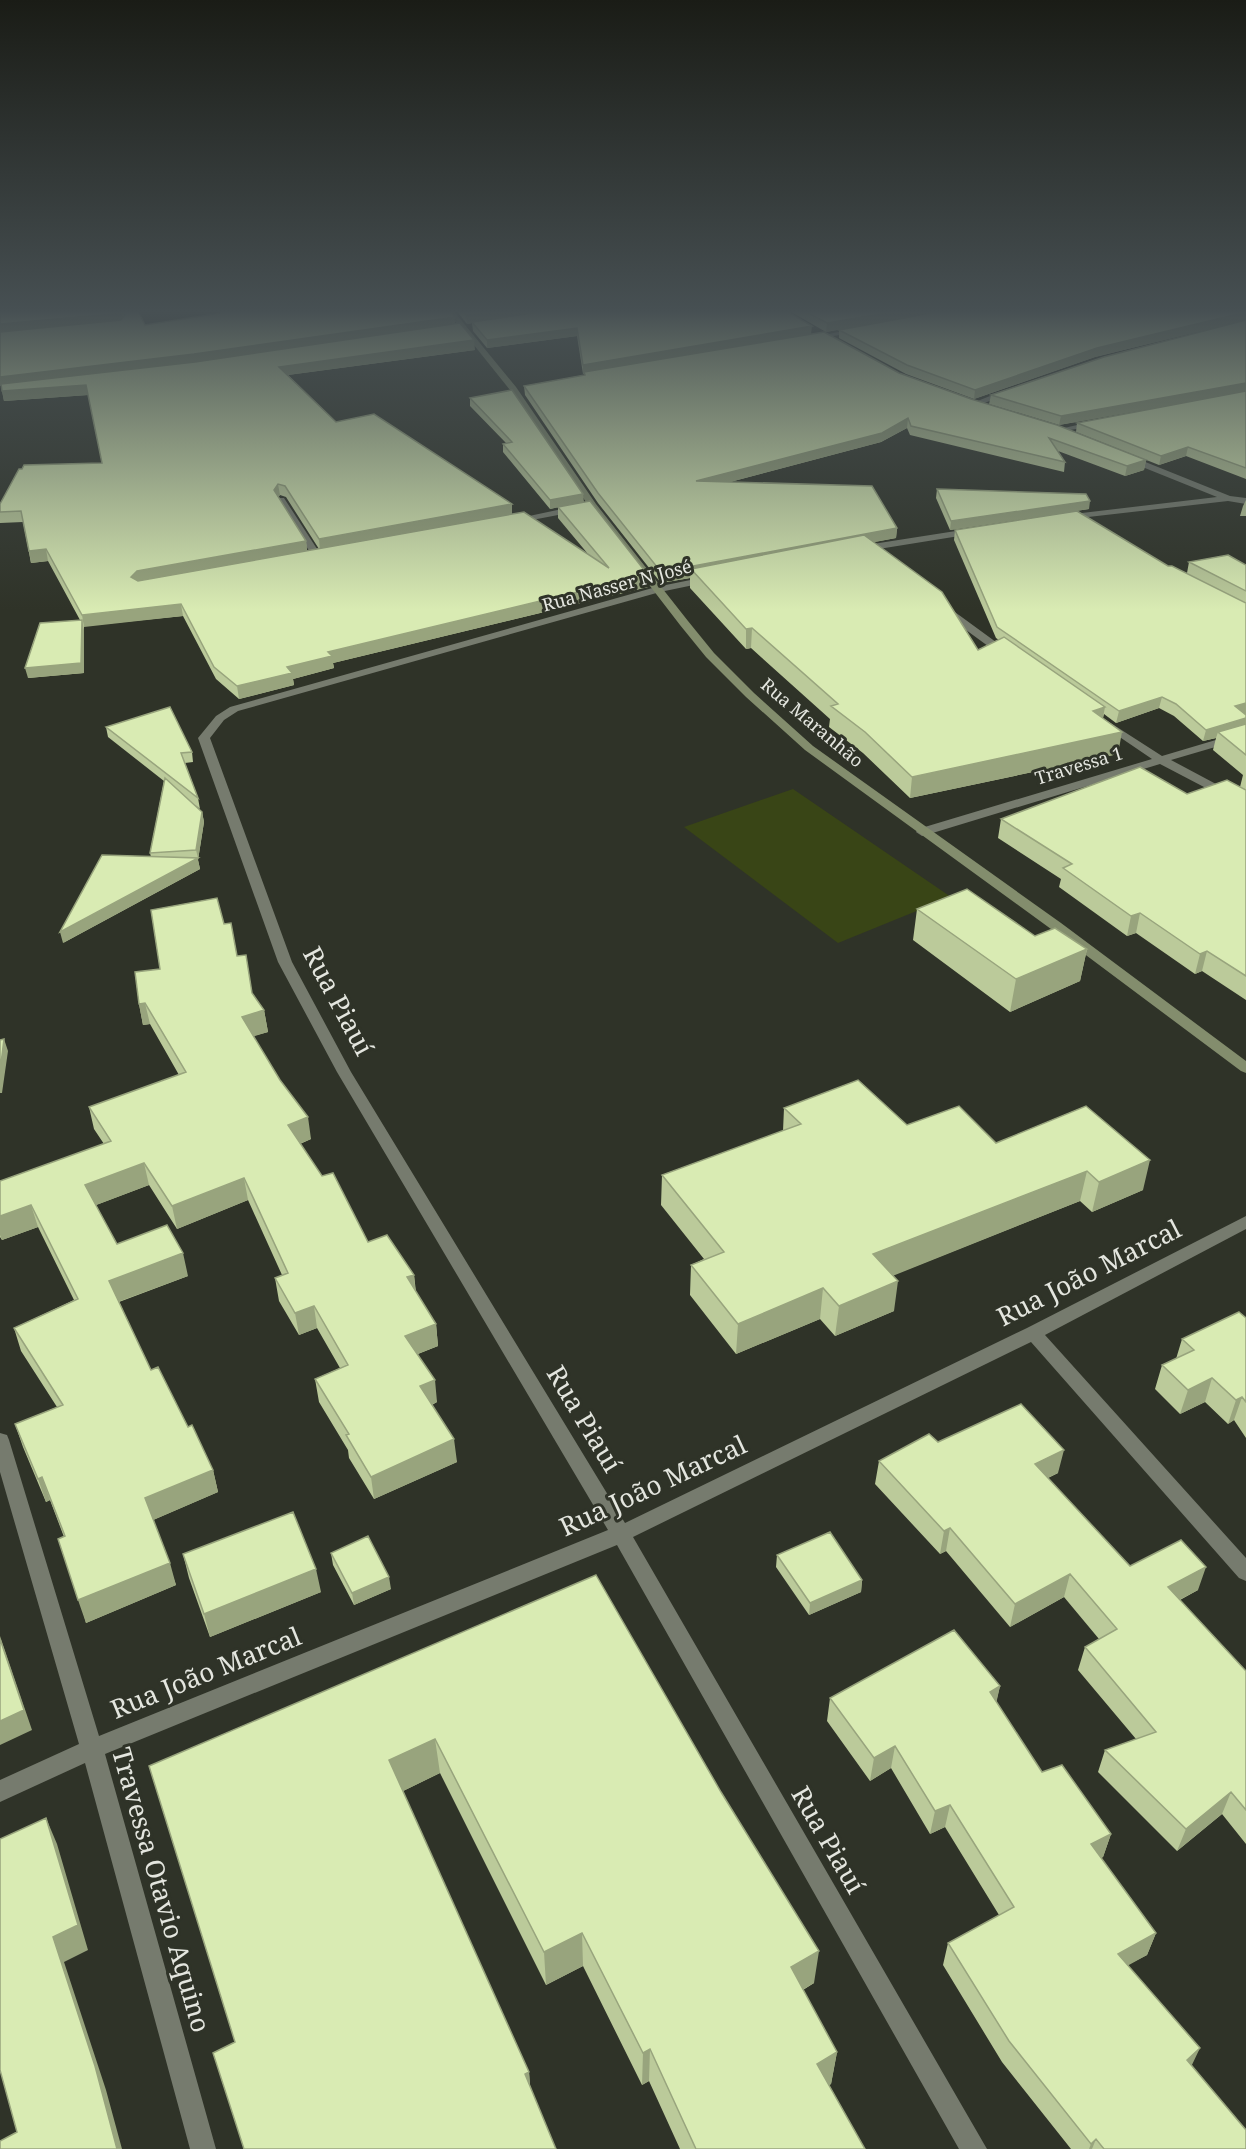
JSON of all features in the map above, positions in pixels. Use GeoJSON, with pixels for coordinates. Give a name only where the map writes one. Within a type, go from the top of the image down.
{"type":"FeatureCollection","features":[{"type":"Feature","properties":{"kind":"street","name":"Rua Maranhão"},"geometry":{"type":"LineString","coordinates":[[532,409],[593,506],[710,655],[758,702],[809,748],[922,832],[1056,926],[1246,1068]]}},
{"type":"Feature","properties":{"kind":"street"},"geometry":{"type":"LineString","coordinates":[[1059,430],[1106,421]]}},
{"type":"Feature","properties":{"kind":"street"},"geometry":{"type":"LineString","coordinates":[[1048,427],[1080,438]]}},
{"type":"Feature","properties":{"kind":"street"},"geometry":{"type":"LineString","coordinates":[[1123,456],[1228,498],[1246,501]]}},
{"type":"Feature","properties":{"kind":"street"},"geometry":{"type":"LineString","coordinates":[[1057,519],[1228,498]]}},
{"type":"Feature","properties":{"kind":"street"},"geometry":{"type":"LineString","coordinates":[[281,500],[316,555]]}},
{"type":"Feature","properties":{"kind":"street"},"geometry":{"type":"LineString","coordinates":[[501,522],[593,506]]}},
{"type":"Feature","properties":{"kind":"street"},"geometry":{"type":"LineString","coordinates":[[1077,516],[1097,528]]}},
{"type":"Feature","properties":{"kind":"street"},"geometry":{"type":"LineString","coordinates":[[882,561],[859,549],[982,530]]}},
{"type":"Feature","properties":{"kind":"street"},"geometry":{"type":"LineString","coordinates":[[304,557],[327,553]]}},
{"type":"Feature","properties":{"kind":"street","name":"Rua Nasser N José"},"geometry":{"type":"LineString","coordinates":[[234,709],[659,589],[716,578]]}},
{"type":"Feature","properties":{"kind":"street"},"geometry":{"type":"LineString","coordinates":[[933,601],[1020,664]]}},
{"type":"Feature","properties":{"kind":"street","name":"Rua Piauí"},"geometry":{"type":"LineString","coordinates":[[234,709],[220,718],[204,738],[285,962],[344,1072],[621,1534],[974,2149]]}},
{"type":"Feature","properties":{"kind":"street"},"geometry":{"type":"LineString","coordinates":[[1093,715],[1161,760],[1246,805]]}},
{"type":"Feature","properties":{"kind":"street","name":"Travessa 1"},"geometry":{"type":"LineString","coordinates":[[922,832],[1246,734]]}},
{"type":"Feature","properties":{"kind":"street","name":"Rua João Marcal"},"geometry":{"type":"LineString","coordinates":[[0,1791],[92,1749],[621,1534],[1033,1333],[1246,1222]]}},
{"type":"Feature","properties":{"kind":"street"},"geometry":{"type":"LineString","coordinates":[[1033,1333],[1246,1572]]}},
{"type":"Feature","properties":{"kind":"street","name":"Travessa Otavio Aquino"},"geometry":{"type":"LineString","coordinates":[[0,1440],[92,1749],[203,2149]]}},
{"type":"Feature","properties":{"kind":"green space"},"geometry":{"type":"Polygon","coordinates":[[[793,789],[951,897],[838,943],[684,827],[793,789]]]}},
{"type":"Feature","properties":{"kind":"building"},"geometry":{"type":"Polygon","coordinates":[[[91,409],[323,409],[336,422],[374,414],[512,504],[319,539],[285,486],[278,484],[274,490],[306,541],[137,571],[131,577],[138,581],[524,512],[609,568],[558,507],[590,501],[648,575],[328,652],[332,656],[287,667],[292,673],[237,686],[214,667],[181,604],[82,615],[46,549],[29,551],[21,511],[0,512],[0,504],[19,469],[22,469],[24,465],[102,463],[91,409]]]}},
{"type":"Feature","properties":{"kind":"building"},"geometry":{"type":"Polygon","coordinates":[[[481,409],[525,409],[583,494],[550,500],[503,444],[512,442],[481,409]]]}},
{"type":"Feature","properties":{"kind":"building"},"geometry":{"type":"Polygon","coordinates":[[[540,409],[1005,409],[1057,425],[1146,460],[1127,466],[1049,438],[1065,462],[911,426],[908,418],[882,433],[696,481],[872,486],[897,528],[661,572],[598,493],[540,409]]]}},
{"type":"Feature","properties":{"kind":"building"},"geometry":{"type":"Polygon","coordinates":[[[1039,409],[1099,409],[1061,416],[1039,409]]]}},
{"type":"Feature","properties":{"kind":"building"},"geometry":{"type":"Polygon","coordinates":[[[1149,409],[1246,409],[1246,468],[1188,447],[1161,456],[1077,423],[1149,409]]]}},
{"type":"Feature","properties":{"kind":"building"},"geometry":{"type":"Polygon","coordinates":[[[937,489],[1086,494],[1090,501],[951,521],[937,489]]]}},
{"type":"Feature","properties":{"kind":"building"},"geometry":{"type":"Polygon","coordinates":[[[1077,511],[1168,566],[1246,603],[1246,703],[1235,706],[1246,715],[1246,718],[1206,730],[1176,704],[1162,697],[1119,711],[997,627],[955,530],[1077,511]]]}},
{"type":"Feature","properties":{"kind":"building"},"geometry":{"type":"Polygon","coordinates":[[[864,535],[942,592],[978,650],[1004,637],[1105,707],[1093,711],[1122,732],[912,777],[865,732],[831,706],[838,704],[752,628],[746,629],[691,569],[864,535]]]}},
{"type":"Feature","properties":{"kind":"building"},"geometry":{"type":"Polygon","coordinates":[[[1228,555],[1246,565],[1246,591],[1189,562],[1228,555]]]}},
{"type":"Feature","properties":{"kind":"building"},"geometry":{"type":"Polygon","coordinates":[[[82,620],[81,663],[25,668],[40,623],[82,620]]]}},
{"type":"Feature","properties":{"kind":"building"},"geometry":{"type":"Polygon","coordinates":[[[170,707],[192,752],[181,753],[198,798],[106,727],[170,707]]]}},
{"type":"Feature","properties":{"kind":"building"},"geometry":{"type":"Polygon","coordinates":[[[1246,724],[1246,755],[1218,732],[1246,724]]]}},
{"type":"Feature","properties":{"kind":"building"},"geometry":{"type":"Polygon","coordinates":[[[1140,767],[1187,794],[1227,780],[1246,790],[1246,976],[1207,951],[1200,954],[1140,913],[1131,916],[1063,868],[1072,864],[1001,819],[1140,767]]]}},
{"type":"Feature","properties":{"kind":"building"},"geometry":{"type":"Polygon","coordinates":[[[165,778],[202,812],[196,850],[150,853],[165,778]]]}},
{"type":"Feature","properties":{"kind":"building"},"geometry":{"type":"Polygon","coordinates":[[[102,855],[198,858],[60,932],[102,855]]]}},
{"type":"Feature","properties":{"kind":"building"},"geometry":{"type":"Polygon","coordinates":[[[967,889],[1035,936],[1055,928],[1087,949],[1016,979],[917,909],[967,889]]]}},
{"type":"Feature","properties":{"kind":"building"},"geometry":{"type":"Polygon","coordinates":[[[217,898],[224,924],[231,923],[237,956],[246,955],[252,993],[264,1010],[242,1017],[280,1080],[308,1117],[288,1125],[322,1176],[333,1173],[368,1242],[387,1235],[414,1275],[407,1277],[436,1324],[405,1336],[435,1380],[420,1386],[454,1439],[371,1477],[346,1435],[349,1434],[315,1379],[348,1365],[314,1306],[295,1313],[275,1278],[288,1273],[244,1178],[172,1206],[144,1163],[85,1185],[117,1244],[167,1225],[183,1253],[109,1281],[151,1370],[158,1367],[188,1427],[192,1425],[213,1470],[145,1498],[170,1563],[78,1600],[58,1539],[65,1536],[42,1477],[38,1479],[15,1424],[63,1405],[14,1328],[78,1299],[31,1205],[0,1216],[0,1181],[111,1141],[89,1107],[186,1072],[145,1003],[139,1004],[135,972],[160,969],[151,910],[217,898]]]}},
{"type":"Feature","properties":{"kind":"building"},"geometry":{"type":"Polygon","coordinates":[[[4,1039],[0,1072],[0,1040],[4,1039]]]}},
{"type":"Feature","properties":{"kind":"building"},"geometry":{"type":"Polygon","coordinates":[[[858,1080],[907,1125],[959,1106],[996,1143],[1086,1106],[1150,1160],[1099,1182],[1087,1171],[873,1254],[898,1281],[839,1306],[823,1288],[738,1324],[691,1265],[724,1252],[662,1175],[801,1124],[784,1108],[858,1080]]]}},
{"type":"Feature","properties":{"kind":"building"},"geometry":{"type":"Polygon","coordinates":[[[1239,1312],[1246,1318],[1246,1402],[1242,1397],[1236,1400],[1212,1378],[1188,1390],[1162,1365],[1194,1350],[1182,1339],[1239,1312]]]}},
{"type":"Feature","properties":{"kind":"building"},"geometry":{"type":"Polygon","coordinates":[[[1021,1404],[1064,1450],[1035,1464],[1130,1566],[1181,1540],[1206,1567],[1168,1587],[1246,1671],[1246,1810],[1231,1792],[1186,1829],[1105,1750],[1156,1732],[1085,1647],[1117,1629],[1070,1574],[1015,1604],[950,1528],[944,1531],[879,1461],[929,1434],[938,1442],[1021,1404]]]}},
{"type":"Feature","properties":{"kind":"building"},"geometry":{"type":"Polygon","coordinates":[[[293,1512],[316,1569],[204,1614],[183,1554],[293,1512]]]}},
{"type":"Feature","properties":{"kind":"building"},"geometry":{"type":"Polygon","coordinates":[[[830,1532],[862,1580],[810,1603],[777,1555],[830,1532]]]}},
{"type":"Feature","properties":{"kind":"building"},"geometry":{"type":"Polygon","coordinates":[[[368,1536],[389,1577],[352,1593],[331,1553],[368,1536]]]}},
{"type":"Feature","properties":{"kind":"building"},"geometry":{"type":"Polygon","coordinates":[[[596,1575],[721,1792],[819,1951],[791,1967],[837,2052],[817,2064],[865,2149],[696,2149],[650,2049],[643,2053],[582,1933],[544,1952],[435,1739],[389,1760],[529,2072],[525,2074],[556,2149],[244,2149],[213,2053],[235,2042],[149,1766],[596,1575]]]}},
{"type":"Feature","properties":{"kind":"building"},"geometry":{"type":"Polygon","coordinates":[[[954,1630],[1000,1686],[990,1692],[1042,1772],[1062,1765],[1111,1834],[1091,1844],[1156,1933],[1118,1954],[1200,2048],[1187,2060],[1246,2130],[1246,2149],[1104,2149],[1096,2139],[1091,2144],[1009,2041],[948,1943],[1014,1907],[950,1805],[935,1811],[895,1746],[874,1758],[830,1698],[954,1630]]]}},
{"type":"Feature","properties":{"kind":"building"},"geometry":{"type":"Polygon","coordinates":[[[0,1639],[24,1710],[0,1721],[0,1639]]]}},
{"type":"Feature","properties":{"kind":"building"},"geometry":{"type":"Polygon","coordinates":[[[46,1818],[78,1925],[53,1937],[95,2066],[117,2149],[0,2149],[0,2141],[17,2132],[0,2070],[0,1839],[46,1818]]]}}]}
